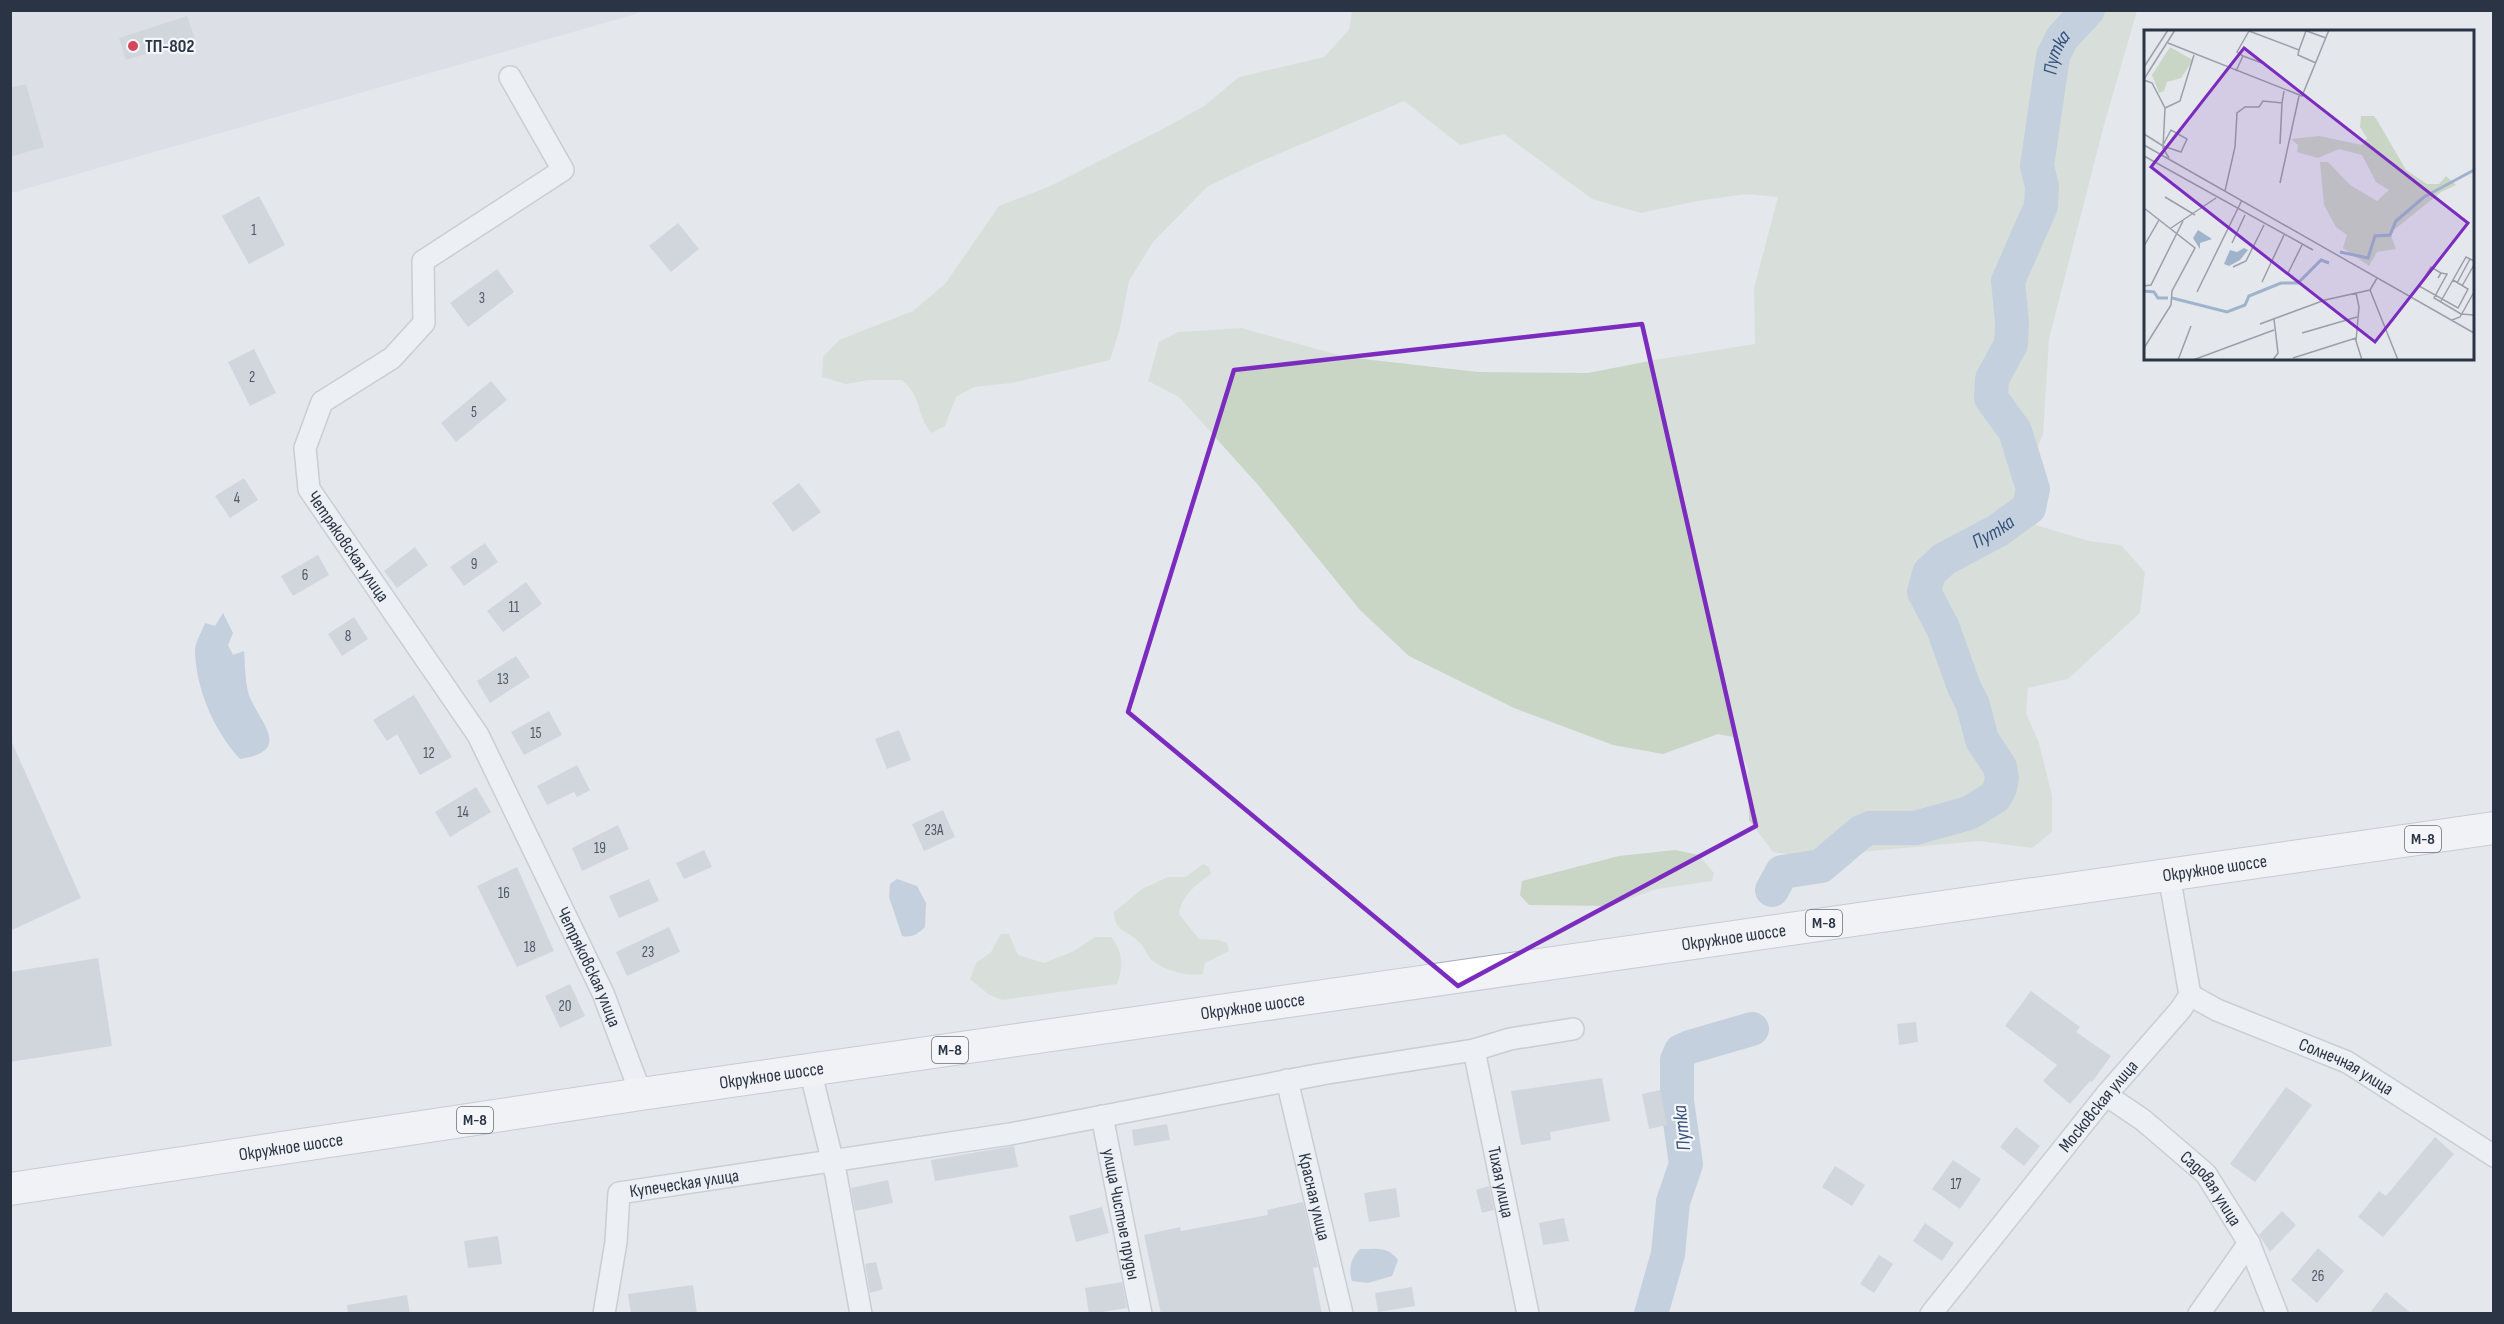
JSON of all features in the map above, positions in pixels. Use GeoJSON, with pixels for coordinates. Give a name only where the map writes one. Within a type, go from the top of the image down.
{"type":"FeatureCollection","features":[{"type":"Feature","properties":{"kind":"main road","name":"Окружное шоссе"},"geometry":{"type":"LineString","coordinates":[[10,1189],[641,1094],[2493,828]]}},
{"type":"Feature","properties":{"kind":"street","name":"Четряковская улица"},"geometry":{"type":"LineString","coordinates":[[510,77],[563,170],[423,261],[424,323],[392,358],[322,402],[305,448],[309,489],[478,735],[603,993],[641,1094]]}},
{"type":"Feature","properties":{"kind":"street"},"geometry":{"type":"LineString","coordinates":[[2169,875],[2190,995]]}},
{"type":"Feature","properties":{"kind":"street","name":"Московская улица"},"geometry":{"type":"LineString","coordinates":[[1931,1314],[2106,1095],[2181,1009],[2190,995]]}},
{"type":"Feature","properties":{"kind":"street","name":"Солнечная улица"},"geometry":{"type":"LineString","coordinates":[[2190,995],[2217,1010],[2347,1062],[2493,1156]]}},
{"type":"Feature","properties":{"kind":"street"},"geometry":{"type":"LineString","coordinates":[[833,1163],[1102,1116],[1287,1080],[1474,1050],[1510,1039],[1573,1029]]}},
{"type":"Feature","properties":{"kind":"street","name":"Тихая улица"},"geometry":{"type":"LineString","coordinates":[[1474,1050],[1528,1314]]}},
{"type":"Feature","properties":{"kind":"street"},"geometry":{"type":"LineString","coordinates":[[810,1070],[833,1163],[861,1314]]}},
{"type":"Feature","properties":{"kind":"street","name":"Красная улица"},"geometry":{"type":"LineString","coordinates":[[1287,1080],[1342,1314]]}},
{"type":"Feature","properties":{"kind":"street","name":"Садовая улица"},"geometry":{"type":"LineString","coordinates":[[2106,1095],[2143,1120],[2206,1174],[2249,1244],[2277,1314]]}},
{"type":"Feature","properties":{"kind":"street","name":"улица Чистые пруды"},"geometry":{"type":"LineString","coordinates":[[1102,1116],[1141,1314]]}},
{"type":"Feature","properties":{"kind":"street","name":"Купеческая улица"},"geometry":{"type":"LineString","coordinates":[[604,1314],[616,1242],[619,1193],[833,1163]]}},
{"type":"Feature","properties":{"kind":"street"},"geometry":{"type":"LineString","coordinates":[[2199,1314],[2249,1244]]}},
{"type":"Feature","properties":{"kind":"highlighted area"},"geometry":{"type":"Polygon","coordinates":[[[1642,324],[1756,826],[1458,986],[1128,712],[1234,370],[1642,324]]]}},
{"type":"Feature","properties":{"kind":"shaded area"},"geometry":{"type":"Polygon","coordinates":[[[11,11],[639,11],[639,13],[11,193],[11,11]]]}},
{"type":"Feature","properties":{"kind":"green space"},"geometry":{"type":"Polygon","coordinates":[[[1352,11],[2137,11],[2104,125],[2049,339],[2043,435],[2017,493],[2036,525],[2089,541],[2121,545],[2145,572],[2140,613],[2068,679],[2028,688],[2026,713],[2039,743],[2052,795],[2052,832],[2032,848],[1979,841],[1807,857],[1773,852],[1749,820],[1748,768],[1733,737],[1718,734],[1663,754],[1613,745],[1514,708],[1409,656],[1360,610],[1259,486],[1179,397],[1148,381],[1159,342],[1178,332],[1241,328],[1346,357],[1478,372],[1588,373],[1755,344],[1754,288],[1778,197],[1746,194],[1697,201],[1641,213],[1592,199],[1504,134],[1460,145],[1404,101],[1252,165],[1207,187],[1153,242],[1129,281],[1120,328],[1110,360],[1012,383],[974,387],[956,397],[945,426],[931,433],[913,393],[902,380],[869,380],[846,384],[822,377],[823,357],[839,340],[913,311],[945,284],[999,206],[1048,187],[1161,130],[1204,106],[1239,77],[1324,57],[1349,30],[1352,11]]]}},
{"type":"Feature","properties":{"kind":"green space"},"geometry":{"type":"Polygon","coordinates":[[[1675,850],[1699,855],[1714,873],[1712,881],[1657,889],[1609,906],[1529,905],[1520,895],[1522,881],[1619,856],[1675,850]]]}},
{"type":"Feature","properties":{"kind":"green space"},"geometry":{"type":"Polygon","coordinates":[[[1203,864],[1209,867],[1211,874],[1186,896],[1179,914],[1199,939],[1219,940],[1227,943],[1229,951],[1205,963],[1203,974],[1184,974],[1164,968],[1151,959],[1139,942],[1119,927],[1114,912],[1142,889],[1168,877],[1186,877],[1203,864]]]}},
{"type":"Feature","properties":{"kind":"green space"},"geometry":{"type":"Polygon","coordinates":[[[1001,934],[1009,934],[1018,955],[1044,963],[1074,951],[1095,937],[1111,937],[1118,948],[1121,959],[1121,971],[1117,984],[1002,1000],[988,994],[970,979],[976,963],[991,952],[1001,934]]]}},
{"type":"Feature","properties":{"kind":"water"},"geometry":{"type":"Polygon","coordinates":[[[223,613],[233,633],[228,645],[233,655],[244,651],[248,693],[269,736],[269,744],[265,750],[240,759],[214,722],[202,693],[196,663],[195,649],[205,623],[215,626],[223,613]]]}},
{"type":"Feature","properties":{"kind":"water"},"geometry":{"type":"Polygon","coordinates":[[[897,879],[917,886],[926,903],[925,927],[912,936],[902,936],[889,897],[890,884],[897,879]]]}},
{"type":"Feature","properties":{"kind":"water"},"geometry":{"type":"Polygon","coordinates":[[[1360,1249],[1381,1249],[1390,1252],[1398,1260],[1392,1276],[1368,1283],[1352,1281],[1351,1264],[1360,1249]]]}},
{"type":"Feature","properties":{"kind":"building"},"geometry":{"type":"Polygon","coordinates":[[[187,16],[195,39],[126,60],[119,38],[187,16]]]}},
{"type":"Feature","properties":{"kind":"building"},"geometry":{"type":"Polygon","coordinates":[[[26,84],[44,147],[10,157],[10,88],[26,84]]]}},
{"type":"Feature","properties":{"kind":"building"},"geometry":{"type":"Polygon","coordinates":[[[259,196],[285,245],[249,264],[222,216],[259,196]]]}},
{"type":"Feature","properties":{"kind":"building"},"geometry":{"type":"Polygon","coordinates":[[[678,223],[699,249],[671,272],[649,246],[678,223]]]}},
{"type":"Feature","properties":{"kind":"building"},"geometry":{"type":"Polygon","coordinates":[[[497,269],[514,292],[468,327],[450,303],[497,269]]]}},
{"type":"Feature","properties":{"kind":"building"},"geometry":{"type":"Polygon","coordinates":[[[254,349],[276,393],[250,406],[228,362],[254,349]]]}},
{"type":"Feature","properties":{"kind":"building"},"geometry":{"type":"Polygon","coordinates":[[[491,381],[507,400],[456,442],[441,423],[491,381]]]}},
{"type":"Feature","properties":{"kind":"building"},"geometry":{"type":"Polygon","coordinates":[[[244,478],[258,500],[230,518],[215,496],[244,478]]]}},
{"type":"Feature","properties":{"kind":"building"},"geometry":{"type":"Polygon","coordinates":[[[799,483],[821,512],[793,532],[772,503],[799,483]]]}},
{"type":"Feature","properties":{"kind":"building"},"geometry":{"type":"Polygon","coordinates":[[[485,543],[498,562],[464,586],[450,567],[485,543]]]}},
{"type":"Feature","properties":{"kind":"building"},"geometry":{"type":"Polygon","coordinates":[[[415,547],[428,565],[397,588],[384,571],[415,547]]]}},
{"type":"Feature","properties":{"kind":"building"},"geometry":{"type":"Polygon","coordinates":[[[318,555],[329,575],[293,596],[281,576],[318,555]]]}},
{"type":"Feature","properties":{"kind":"building"},"geometry":{"type":"Polygon","coordinates":[[[526,582],[542,604],[503,632],[487,611],[526,582]]]}},
{"type":"Feature","properties":{"kind":"building"},"geometry":{"type":"Polygon","coordinates":[[[354,617],[368,639],[342,656],[328,634],[354,617]]]}},
{"type":"Feature","properties":{"kind":"building"},"geometry":{"type":"Polygon","coordinates":[[[516,656],[530,677],[490,703],[477,681],[516,656]]]}},
{"type":"Feature","properties":{"kind":"building"},"geometry":{"type":"Polygon","coordinates":[[[414,695],[452,757],[420,775],[397,734],[387,741],[373,720],[414,695]]]}},
{"type":"Feature","properties":{"kind":"building"},"geometry":{"type":"Polygon","coordinates":[[[549,711],[562,735],[524,755],[511,732],[549,711]]]}},
{"type":"Feature","properties":{"kind":"building"},"geometry":{"type":"Polygon","coordinates":[[[899,730],[911,760],[887,769],[875,739],[899,730]]]}},
{"type":"Feature","properties":{"kind":"building"},"geometry":{"type":"Polygon","coordinates":[[[10,738],[81,898],[10,931],[10,738]]]}},
{"type":"Feature","properties":{"kind":"building"},"geometry":{"type":"Polygon","coordinates":[[[577,765],[590,790],[577,797],[574,792],[547,805],[537,786],[577,765]]]}},
{"type":"Feature","properties":{"kind":"building"},"geometry":{"type":"Polygon","coordinates":[[[476,787],[491,812],[450,837],[435,812],[476,787]]]}},
{"type":"Feature","properties":{"kind":"building"},"geometry":{"type":"Polygon","coordinates":[[[943,810],[955,837],[924,851],[912,824],[943,810]]]}},
{"type":"Feature","properties":{"kind":"building"},"geometry":{"type":"Polygon","coordinates":[[[618,825],[629,849],[582,871],[572,848],[618,825]]]}},
{"type":"Feature","properties":{"kind":"building"},"geometry":{"type":"Polygon","coordinates":[[[704,850],[712,867],[684,879],[676,863],[704,850]]]}},
{"type":"Feature","properties":{"kind":"building"},"geometry":{"type":"Polygon","coordinates":[[[517,867],[554,951],[517,967],[477,886],[517,867]]]}},
{"type":"Feature","properties":{"kind":"building"},"geometry":{"type":"Polygon","coordinates":[[[649,879],[659,901],[619,918],[609,896],[649,879]]]}},
{"type":"Feature","properties":{"kind":"building"},"geometry":{"type":"Polygon","coordinates":[[[669,927],[680,952],[627,976],[616,952],[669,927]]]}},
{"type":"Feature","properties":{"kind":"building"},"geometry":{"type":"Polygon","coordinates":[[[98,958],[112,1046],[10,1062],[10,972],[98,958]]]}},
{"type":"Feature","properties":{"kind":"building"},"geometry":{"type":"Polygon","coordinates":[[[570,984],[585,1016],[560,1028],[545,996],[570,984]]]}},
{"type":"Feature","properties":{"kind":"building"},"geometry":{"type":"Polygon","coordinates":[[[2031,991],[2080,1027],[2076,1032],[2111,1056],[2092,1082],[2090,1081],[2070,1104],[2043,1081],[2057,1065],[2005,1026],[2031,991]]]}},
{"type":"Feature","properties":{"kind":"building"},"geometry":{"type":"Polygon","coordinates":[[[1916,1022],[1918,1042],[1899,1045],[1897,1024],[1916,1022]]]}},
{"type":"Feature","properties":{"kind":"building"},"geometry":{"type":"Polygon","coordinates":[[[1602,1078],[1610,1121],[1550,1132],[1551,1140],[1521,1145],[1511,1091],[1602,1078]]]}},
{"type":"Feature","properties":{"kind":"building"},"geometry":{"type":"Polygon","coordinates":[[[2286,1087],[2312,1105],[2255,1182],[2230,1164],[2286,1087]]]}},
{"type":"Feature","properties":{"kind":"building"},"geometry":{"type":"Polygon","coordinates":[[[1660,1090],[1667,1125],[1649,1129],[1642,1094],[1660,1090]]]}},
{"type":"Feature","properties":{"kind":"building"},"geometry":{"type":"Polygon","coordinates":[[[1167,1124],[1170,1140],[1134,1146],[1132,1130],[1167,1124]]]}},
{"type":"Feature","properties":{"kind":"building"},"geometry":{"type":"Polygon","coordinates":[[[2016,1127],[2040,1146],[2024,1166],[2000,1147],[2016,1127]]]}},
{"type":"Feature","properties":{"kind":"building"},"geometry":{"type":"Polygon","coordinates":[[[2435,1137],[2454,1154],[2383,1237],[2358,1217],[2379,1191],[2386,1196],[2435,1137]]]}},
{"type":"Feature","properties":{"kind":"building"},"geometry":{"type":"Polygon","coordinates":[[[1014,1146],[1018,1167],[935,1181],[931,1160],[1014,1146]]]}},
{"type":"Feature","properties":{"kind":"building"},"geometry":{"type":"Polygon","coordinates":[[[1953,1160],[1981,1179],[1960,1209],[1932,1189],[1953,1160]]]}},
{"type":"Feature","properties":{"kind":"building"},"geometry":{"type":"Polygon","coordinates":[[[1835,1166],[1865,1185],[1852,1206],[1822,1187],[1835,1166]]]}},
{"type":"Feature","properties":{"kind":"building"},"geometry":{"type":"Polygon","coordinates":[[[888,1180],[893,1203],[855,1211],[851,1188],[888,1180]]]}},
{"type":"Feature","properties":{"kind":"building"},"geometry":{"type":"Polygon","coordinates":[[[1489,1186],[1494,1210],[1482,1213],[1476,1190],[1489,1186]]]}},
{"type":"Feature","properties":{"kind":"building"},"geometry":{"type":"Polygon","coordinates":[[[1396,1188],[1400,1217],[1369,1222],[1364,1193],[1396,1188]]]}},
{"type":"Feature","properties":{"kind":"building"},"geometry":{"type":"Polygon","coordinates":[[[1303,1202],[1318,1267],[1313,1268],[1322,1314],[1161,1314],[1144,1235],[1180,1227],[1181,1231],[1268,1215],[1267,1210],[1303,1202]]]}},
{"type":"Feature","properties":{"kind":"building"},"geometry":{"type":"Polygon","coordinates":[[[1102,1207],[1109,1233],[1076,1242],[1069,1216],[1102,1207]]]}},
{"type":"Feature","properties":{"kind":"building"},"geometry":{"type":"Polygon","coordinates":[[[2282,1211],[2296,1225],[2270,1252],[2259,1235],[2282,1211]]]}},
{"type":"Feature","properties":{"kind":"building"},"geometry":{"type":"Polygon","coordinates":[[[1564,1218],[1569,1241],[1543,1245],[1539,1223],[1564,1218]]]}},
{"type":"Feature","properties":{"kind":"building"},"geometry":{"type":"Polygon","coordinates":[[[1925,1223],[1954,1243],[1942,1261],[1913,1241],[1925,1223]]]}},
{"type":"Feature","properties":{"kind":"building"},"geometry":{"type":"Polygon","coordinates":[[[498,1236],[502,1264],[468,1268],[464,1241],[498,1236]]]}},
{"type":"Feature","properties":{"kind":"building"},"geometry":{"type":"Polygon","coordinates":[[[2318,1248],[2344,1271],[2317,1303],[2291,1280],[2318,1248]]]}},
{"type":"Feature","properties":{"kind":"building"},"geometry":{"type":"Polygon","coordinates":[[[1879,1255],[1893,1264],[1874,1293],[1860,1284],[1879,1255]]]}},
{"type":"Feature","properties":{"kind":"building"},"geometry":{"type":"Polygon","coordinates":[[[876,1262],[883,1289],[870,1293],[865,1264],[876,1262]]]}},
{"type":"Feature","properties":{"kind":"building"},"geometry":{"type":"Polygon","coordinates":[[[1122,1282],[1127,1308],[1089,1314],[1085,1288],[1122,1282]]]}},
{"type":"Feature","properties":{"kind":"building"},"geometry":{"type":"Polygon","coordinates":[[[693,1285],[697,1314],[631,1314],[628,1294],[693,1285]]]}},
{"type":"Feature","properties":{"kind":"building"},"geometry":{"type":"Polygon","coordinates":[[[1412,1287],[1415,1306],[1378,1312],[1375,1293],[1412,1287]]]}},
{"type":"Feature","properties":{"kind":"building"},"geometry":{"type":"Polygon","coordinates":[[[2386,1292],[2412,1314],[2369,1314],[2386,1292]]]}},
{"type":"Feature","properties":{"kind":"building"},"geometry":{"type":"Polygon","coordinates":[[[407,1295],[410,1314],[348,1314],[347,1305],[407,1295]]]}},
{"type":"Feature","properties":{"kind":"waterway","name":"Путка"},"geometry":{"type":"LineString","coordinates":[[1772,890],[1782,872],[1821,866],[1861,832],[1870,828],[1915,828],[1969,813],[1995,797],[2000,788],[2002,778],[2000,767],[1982,740],[1973,705],[1964,687],[1943,628],[1924,592],[1929,573],[1944,559],[1997,531],[2029,508],[2033,489],[2015,431],[1991,398],[1992,379],[2011,344],[2012,322],[2008,281],[2041,206],[2042,186],[2037,166],[2053,56],[2062,38],[2088,10]]}},
{"type":"Feature","properties":{"kind":"waterway","name":"Путка"},"geometry":{"type":"LineString","coordinates":[[1651,1314],[1668,1254],[1673,1202],[1686,1164],[1677,1101],[1677,1060],[1681,1051],[1690,1047],[1752,1029]]}},
{"type":"Feature","properties":{"kind":"place","name":"ТП-802"},"geometry":{"type":"Point","coordinates":[133,46]}}]}
